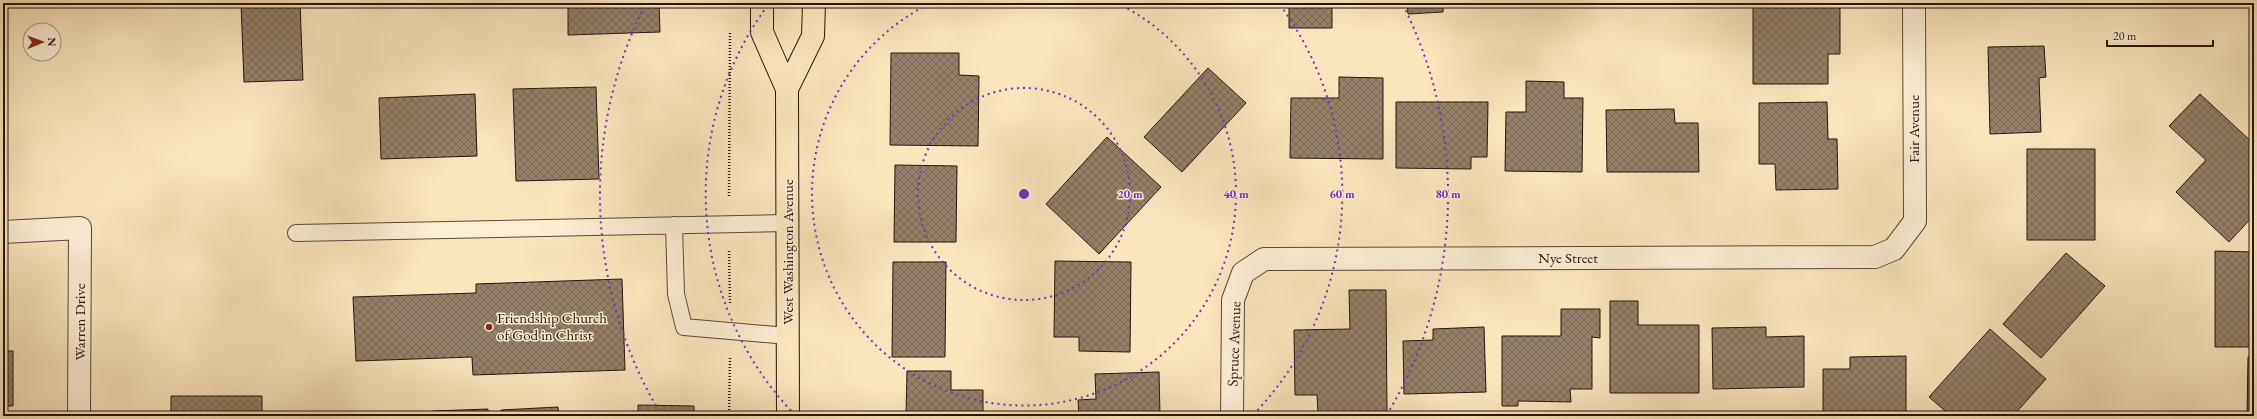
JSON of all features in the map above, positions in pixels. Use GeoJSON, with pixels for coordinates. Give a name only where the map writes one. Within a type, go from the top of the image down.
{"type":"FeatureCollection","features":[{"type":"Feature","properties":{"kind":"main road","name":"West Washington Avenue"},"geometry":{"type":"LineString","coordinates":[[762,3],[762,32],[787,89],[788,416]]}},
{"type":"Feature","properties":{"kind":"main road"},"geometry":{"type":"LineString","coordinates":[[800,3],[813,36]]}},
{"type":"Feature","properties":{"kind":"main road","name":"West Washington Avenue"},"geometry":{"type":"LineString","coordinates":[[787,89],[813,36],[814,3]]}},
{"type":"Feature","properties":{"kind":"street","name":"Fair Avenue"},"geometry":{"type":"LineString","coordinates":[[1894,249],[1915,221],[1914,3]]}},
{"type":"Feature","properties":{"kind":"street","name":"Warren Drive"},"geometry":{"type":"LineString","coordinates":[[3,232],[80,228],[79,416]]}},
{"type":"Feature","properties":{"kind":"street","name":"Nye Street"},"geometry":{"type":"LineString","coordinates":[[1243,273],[1264,259],[1875,257],[1894,249]]}},
{"type":"Feature","properties":{"kind":"street","name":"Spruce Avenue"},"geometry":{"type":"LineString","coordinates":[[1232,416],[1233,300],[1243,273]]}},
{"type":"Feature","properties":{"kind":"lane"},"geometry":{"type":"LineString","coordinates":[[296,232],[788,223]]}},
{"type":"Feature","properties":{"kind":"lane"},"geometry":{"type":"LineString","coordinates":[[674,225],[676,294],[684,327],[788,336]]}},
{"type":"Feature","properties":{"kind":"building"},"geometry":{"type":"Polygon","coordinates":[[[241,3],[300,3],[303,80],[244,82],[241,3]]]}},
{"type":"Feature","properties":{"kind":"building"},"geometry":{"type":"Polygon","coordinates":[[[568,3],[659,3],[660,32],[568,35],[568,3]]]}},
{"type":"Feature","properties":{"kind":"building"},"geometry":{"type":"Polygon","coordinates":[[[982,3],[1009,3],[1009,7],[982,7],[982,3]]]}},
{"type":"Feature","properties":{"kind":"building"},"geometry":{"type":"Polygon","coordinates":[[[1289,3],[1332,3],[1332,28],[1289,28],[1289,3]]]}},
{"type":"Feature","properties":{"kind":"building"},"geometry":{"type":"Polygon","coordinates":[[[1407,3],[1443,3],[1443,12],[1408,14],[1407,3]]]}},
{"type":"Feature","properties":{"kind":"building"},"geometry":{"type":"Polygon","coordinates":[[[1613,3],[1689,3],[1689,4],[1613,6],[1613,3]]]}},
{"type":"Feature","properties":{"kind":"building"},"geometry":{"type":"Polygon","coordinates":[[[1753,4],[1840,4],[1840,54],[1828,54],[1828,84],[1753,84],[1753,4]]]}},
{"type":"Feature","properties":{"kind":"building"},"geometry":{"type":"Polygon","coordinates":[[[2044,46],[2046,77],[2039,78],[2041,132],[1990,134],[1988,47],[2044,46]]]}},
{"type":"Feature","properties":{"kind":"building"},"geometry":{"type":"Polygon","coordinates":[[[891,53],[959,53],[959,75],[979,76],[978,146],[890,145],[891,53]]]}},
{"type":"Feature","properties":{"kind":"building"},"geometry":{"type":"Polygon","coordinates":[[[1208,68],[1246,103],[1182,172],[1144,137],[1208,68]]]}},
{"type":"Feature","properties":{"kind":"building"},"geometry":{"type":"Polygon","coordinates":[[[1339,77],[1383,78],[1383,159],[1290,158],[1291,98],[1339,98],[1339,77]]]}},
{"type":"Feature","properties":{"kind":"building"},"geometry":{"type":"Polygon","coordinates":[[[1526,81],[1564,82],[1564,98],[1583,98],[1582,172],[1505,171],[1506,112],[1526,112],[1526,81]]]}},
{"type":"Feature","properties":{"kind":"building"},"geometry":{"type":"Polygon","coordinates":[[[596,87],[599,179],[516,181],[513,89],[596,87]]]}},
{"type":"Feature","properties":{"kind":"building"},"geometry":{"type":"Polygon","coordinates":[[[475,94],[477,156],[381,159],[379,98],[475,94]]]}},
{"type":"Feature","properties":{"kind":"building"},"geometry":{"type":"Polygon","coordinates":[[[2200,94],[2254,144],[2254,215],[2229,242],[2176,192],[2206,160],[2169,126],[2200,94]]]}},
{"type":"Feature","properties":{"kind":"building"},"geometry":{"type":"Polygon","coordinates":[[[1396,102],[1488,102],[1487,157],[1471,157],[1471,169],[1396,168],[1396,102]]]}},
{"type":"Feature","properties":{"kind":"building"},"geometry":{"type":"Polygon","coordinates":[[[1827,102],[1828,139],[1837,139],[1838,189],[1776,190],[1775,164],[1759,164],[1759,103],[1827,102]]]}},
{"type":"Feature","properties":{"kind":"building"},"geometry":{"type":"Polygon","coordinates":[[[1674,109],[1675,123],[1698,123],[1699,172],[1607,172],[1606,110],[1674,109]]]}},
{"type":"Feature","properties":{"kind":"building"},"geometry":{"type":"Polygon","coordinates":[[[1107,137],[1161,187],[1099,254],[1046,204],[1107,137]]]}},
{"type":"Feature","properties":{"kind":"building"},"geometry":{"type":"Polygon","coordinates":[[[2027,149],[2095,149],[2095,240],[2027,240],[2027,149]]]}},
{"type":"Feature","properties":{"kind":"building"},"geometry":{"type":"Polygon","coordinates":[[[895,165],[957,166],[956,242],[894,242],[895,165]]]}},
{"type":"Feature","properties":{"kind":"building"},"geometry":{"type":"Polygon","coordinates":[[[2215,251],[2254,252],[2254,347],[2215,347],[2215,251]]]}},
{"type":"Feature","properties":{"kind":"building"},"geometry":{"type":"Polygon","coordinates":[[[2066,253],[2105,286],[2041,358],[2003,324],[2066,253]]]}},
{"type":"Feature","properties":{"kind":"building"},"geometry":{"type":"Polygon","coordinates":[[[1055,261],[1131,262],[1130,352],[1079,351],[1079,337],[1054,337],[1055,261]]]}},
{"type":"Feature","properties":{"kind":"building"},"geometry":{"type":"Polygon","coordinates":[[[893,262],[946,262],[945,357],[892,357],[893,262]]]}},
{"type":"Feature","properties":{"kind":"building","name":"Friendship Church of God in Christ"},"geometry":{"type":"Polygon","coordinates":[[[622,279],[625,370],[473,375],[472,357],[356,361],[353,297],[476,293],[476,284],[622,279]]]}},
{"type":"Feature","properties":{"kind":"building"},"geometry":{"type":"Polygon","coordinates":[[[1349,290],[1386,290],[1387,412],[1318,413],[1317,395],[1295,395],[1294,330],[1350,329],[1349,290]]]}},
{"type":"Feature","properties":{"kind":"building"},"geometry":{"type":"Polygon","coordinates":[[[1610,301],[1638,301],[1638,325],[1699,325],[1699,393],[1610,393],[1610,301]]]}},
{"type":"Feature","properties":{"kind":"building"},"geometry":{"type":"Polygon","coordinates":[[[1561,309],[1600,309],[1600,338],[1592,337],[1592,389],[1570,389],[1571,402],[1518,401],[1518,406],[1502,406],[1502,336],[1561,336],[1561,309]]]}},
{"type":"Feature","properties":{"kind":"building"},"geometry":{"type":"Polygon","coordinates":[[[1484,327],[1486,392],[1404,394],[1403,341],[1433,340],[1433,329],[1484,327]]]}},
{"type":"Feature","properties":{"kind":"building"},"geometry":{"type":"Polygon","coordinates":[[[1766,327],[1766,337],[1804,336],[1804,387],[1713,389],[1712,328],[1766,327]]]}},
{"type":"Feature","properties":{"kind":"building"},"geometry":{"type":"Polygon","coordinates":[[[1990,329],[2046,379],[2013,416],[1951,416],[1929,397],[1990,329]]]}},
{"type":"Feature","properties":{"kind":"building"},"geometry":{"type":"Polygon","coordinates":[[[3,351],[13,351],[13,406],[3,406],[3,351]]]}},
{"type":"Feature","properties":{"kind":"building"},"geometry":{"type":"Polygon","coordinates":[[[1906,356],[1906,416],[1823,416],[1823,369],[1850,369],[1850,357],[1906,356]]]}},
{"type":"Feature","properties":{"kind":"building"},"geometry":{"type":"Polygon","coordinates":[[[2248,357],[2254,357],[2254,416],[2247,416],[2248,357]]]}},
{"type":"Feature","properties":{"kind":"building"},"geometry":{"type":"Polygon","coordinates":[[[907,371],[951,371],[951,390],[983,390],[983,416],[906,416],[907,371]]]}},
{"type":"Feature","properties":{"kind":"building"},"geometry":{"type":"Polygon","coordinates":[[[1159,372],[1160,416],[1079,416],[1078,400],[1096,399],[1095,374],[1159,372]]]}},
{"type":"Feature","properties":{"kind":"building"},"geometry":{"type":"Polygon","coordinates":[[[171,396],[262,396],[262,416],[171,416],[171,396]]]}},
{"type":"Feature","properties":{"kind":"building"},"geometry":{"type":"Polygon","coordinates":[[[638,405],[694,406],[694,416],[638,416],[638,405]]]}},
{"type":"Feature","properties":{"kind":"building"},"geometry":{"type":"Polygon","coordinates":[[[558,407],[559,416],[502,416],[501,410],[558,407]]]}},
{"type":"Feature","properties":{"kind":"building"},"geometry":{"type":"Polygon","coordinates":[[[488,409],[488,416],[433,416],[433,411],[488,409]]]}},
{"type":"Feature","properties":{"kind":"building"},"geometry":{"type":"Polygon","coordinates":[[[350,412],[350,416],[294,416],[294,413],[350,412]]]}},
{"type":"Feature","properties":{"kind":"place","name":"Friendship Church of God in Christ"},"geometry":{"type":"Point","coordinates":[489,327]}}]}
